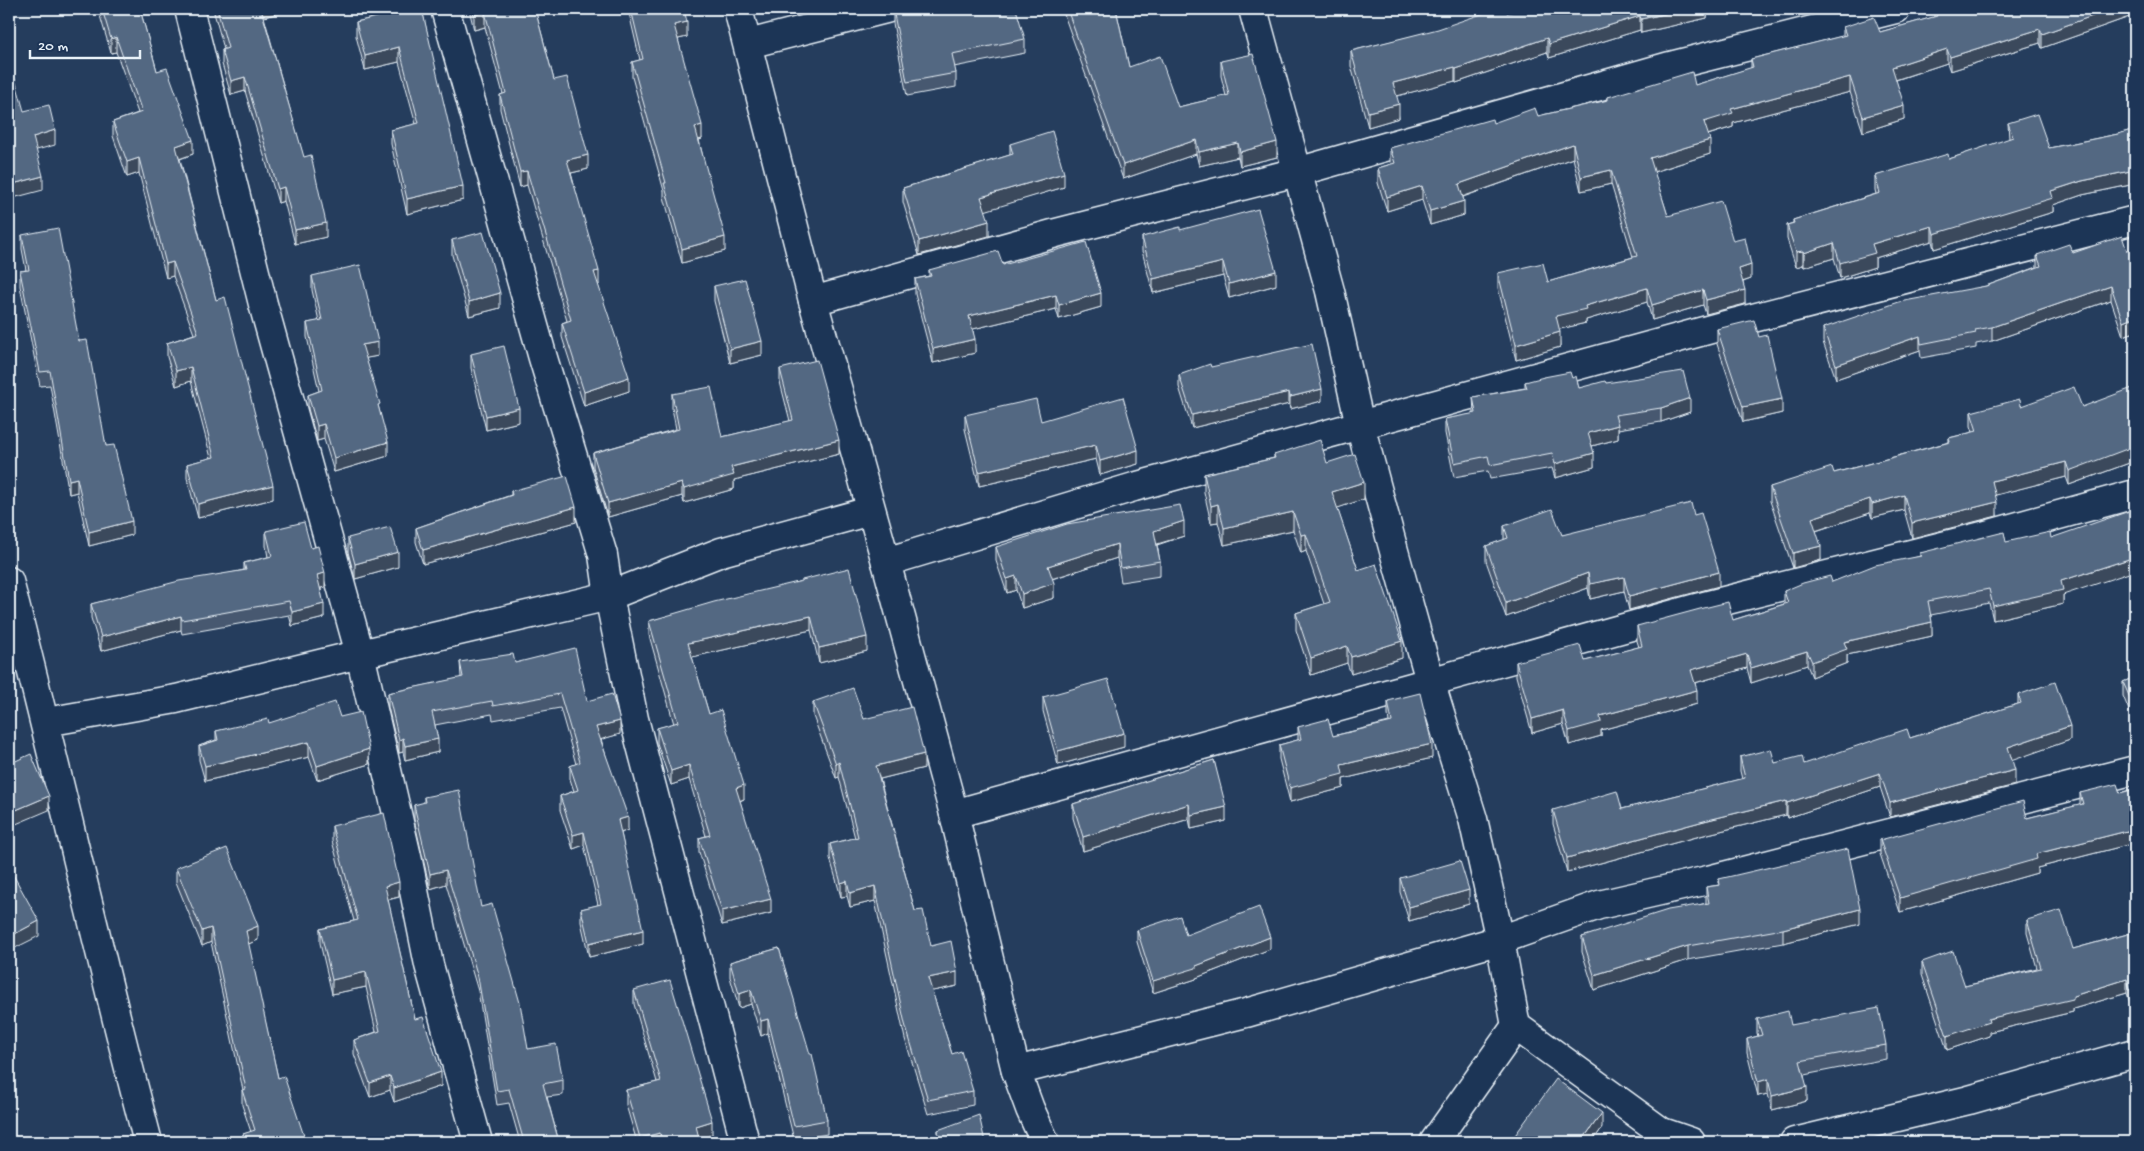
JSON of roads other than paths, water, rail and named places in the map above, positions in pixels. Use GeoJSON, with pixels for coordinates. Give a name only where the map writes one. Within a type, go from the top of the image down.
{"type":"FeatureCollection","features":[{"type":"Feature","properties":{"kind":"street"},"geometry":{"type":"LineString","coordinates":[[189,9],[263,304],[360,654],[408,861],[429,966],[478,1142]]}},
{"type":"Feature","properties":{"kind":"street"},"geometry":{"type":"LineString","coordinates":[[445,9],[542,358],[603,555],[609,596],[634,719],[745,1142]]}},
{"type":"Feature","properties":{"kind":"street"},"geometry":{"type":"LineString","coordinates":[[738,9],[813,301],[954,814],[1016,1071],[1045,1142]]}},
{"type":"Feature","properties":{"kind":"street"},"geometry":{"type":"LineString","coordinates":[[748,44],[886,9]]}},
{"type":"Feature","properties":{"kind":"street"},"geometry":{"type":"LineString","coordinates":[[1253,9],[1330,291],[1360,425],[1430,681],[1473,819],[1500,940],[1516,1026],[1662,1132],[1691,1142]]}},
{"type":"Feature","properties":{"kind":"street"},"geometry":{"type":"LineString","coordinates":[[813,301],[1056,233],[1297,172],[1670,66],[1896,9]]}},
{"type":"Feature","properties":{"kind":"street"},"geometry":{"type":"LineString","coordinates":[[886,562],[1134,487],[1360,425],[1722,326],[2135,220]]}},
{"type":"Feature","properties":{"kind":"street"},"geometry":{"type":"LineString","coordinates":[[954,814],[1696,608],[2135,494]]}},
{"type":"Feature","properties":{"kind":"street"},"geometry":{"type":"LineString","coordinates":[[46,722],[176,699],[609,596],[721,552],[870,511]]}},
{"type":"Feature","properties":{"kind":"street"},"geometry":{"type":"LineString","coordinates":[[9,581],[46,722],[95,937],[148,1142]]}},
{"type":"Feature","properties":{"kind":"street"},"geometry":{"type":"LineString","coordinates":[[1016,1071],[1246,1013],[1500,940],[1599,905],[1708,880],[2135,770]]}},
{"type":"Feature","properties":{"kind":"street"},"geometry":{"type":"LineString","coordinates":[[1434,1142],[1516,1026]]}},
{"type":"Feature","properties":{"kind":"street"},"geometry":{"type":"LineString","coordinates":[[1794,1142],[1969,1100],[2135,1053]]}}]}
